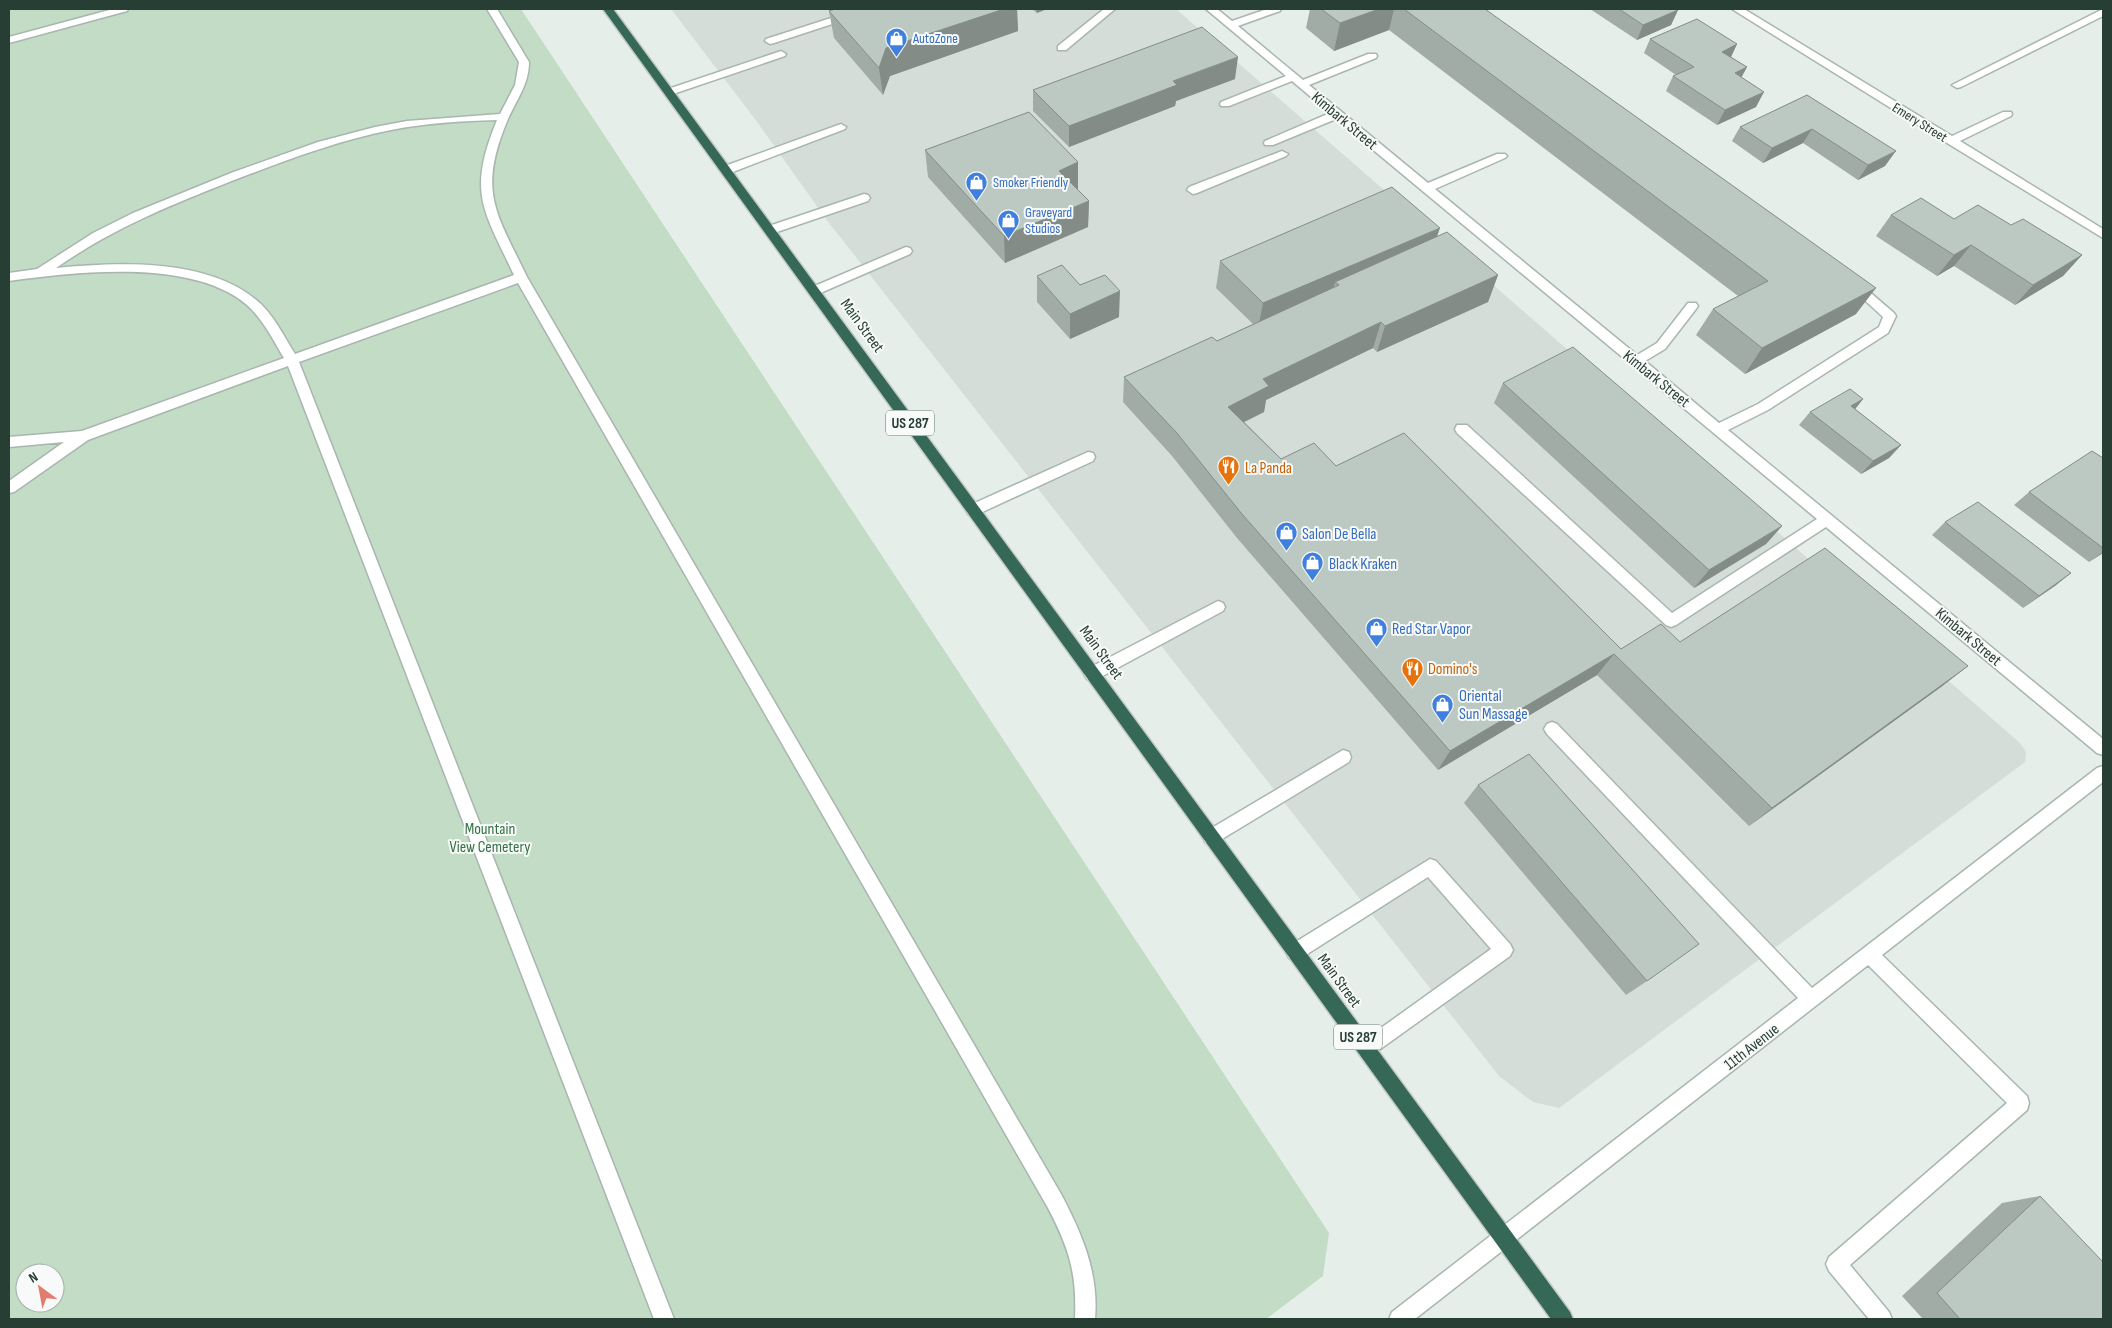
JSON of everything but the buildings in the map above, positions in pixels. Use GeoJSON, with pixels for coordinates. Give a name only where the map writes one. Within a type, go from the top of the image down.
{"type":"FeatureCollection","features":[{"type":"Feature","properties":{"kind":"highway","name":"Main Street"},"geometry":{"type":"LineString","coordinates":[[608,9],[1563,1319]]}},
{"type":"Feature","properties":{"kind":"street"},"geometry":{"type":"LineString","coordinates":[[9,40],[123,9]]}},
{"type":"Feature","properties":{"kind":"street"},"geometry":{"type":"LineString","coordinates":[[492,9],[524,62],[525,70],[519,90],[503,117],[488,168],[486,190],[490,210],[521,277],[1035,1165],[1078,1252],[1087,1290],[1086,1319]]}},
{"type":"Feature","properties":{"kind":"street"},"geometry":{"type":"LineString","coordinates":[[770,41],[868,9]]}},
{"type":"Feature","properties":{"kind":"street"},"geometry":{"type":"LineString","coordinates":[[1062,48],[1110,9]]}},
{"type":"Feature","properties":{"kind":"street","name":"Kimbark Street"},"geometry":{"type":"LineString","coordinates":[[1211,9],[2103,748]]}},
{"type":"Feature","properties":{"kind":"street"},"geometry":{"type":"LineString","coordinates":[[1230,26],[1276,9]]}},
{"type":"Feature","properties":{"kind":"street","name":"Emery Street"},"geometry":{"type":"LineString","coordinates":[[1737,9],[2103,234]]}},
{"type":"Feature","properties":{"kind":"street"},"geometry":{"type":"LineString","coordinates":[[1957,85],[2103,12]]}},
{"type":"Feature","properties":{"kind":"street"},"geometry":{"type":"LineString","coordinates":[[669,92],[781,54]]}},
{"type":"Feature","properties":{"kind":"street"},"geometry":{"type":"LineString","coordinates":[[1224,104],[1372,56]]}},
{"type":"Feature","properties":{"kind":"street"},"geometry":{"type":"LineString","coordinates":[[1269,143],[1338,114]]}},
{"type":"Feature","properties":{"kind":"street"},"geometry":{"type":"LineString","coordinates":[[1951,141],[2007,114]]}},
{"type":"Feature","properties":{"kind":"street"},"geometry":{"type":"LineString","coordinates":[[40,272],[103,232],[143,212],[319,146],[375,130],[416,122],[452,118],[503,117]]}},
{"type":"Feature","properties":{"kind":"street"},"geometry":{"type":"LineString","coordinates":[[726,170],[841,127]]}},
{"type":"Feature","properties":{"kind":"street"},"geometry":{"type":"LineString","coordinates":[[1193,190],[1282,154]]}},
{"type":"Feature","properties":{"kind":"street"},"geometry":{"type":"LineString","coordinates":[[1427,188],[1501,156]]}},
{"type":"Feature","properties":{"kind":"street"},"geometry":{"type":"LineString","coordinates":[[770,230],[864,198]]}},
{"type":"Feature","properties":{"kind":"street"},"geometry":{"type":"LineString","coordinates":[[814,291],[906,251]]}},
{"type":"Feature","properties":{"kind":"street"},"geometry":{"type":"LineString","coordinates":[[9,277],[40,272],[97,269],[160,271],[196,276],[222,284],[250,301],[265,318],[292,360],[664,1319]]}},
{"type":"Feature","properties":{"kind":"street"},"geometry":{"type":"LineString","coordinates":[[1718,429],[1762,407],[1884,330],[1890,316],[1841,275]]}},
{"type":"Feature","properties":{"kind":"street"},"geometry":{"type":"LineString","coordinates":[[9,488],[83,436],[521,277]]}},
{"type":"Feature","properties":{"kind":"street"},"geometry":{"type":"LineString","coordinates":[[1636,361],[1661,346],[1692,306]]}},
{"type":"Feature","properties":{"kind":"street"},"geometry":{"type":"LineString","coordinates":[[1462,429],[1672,620],[1828,520]]}},
{"type":"Feature","properties":{"kind":"street"},"geometry":{"type":"LineString","coordinates":[[9,442],[83,436]]}},
{"type":"Feature","properties":{"kind":"street"},"geometry":{"type":"LineString","coordinates":[[973,510],[1088,457]]}},
{"type":"Feature","properties":{"kind":"street"},"geometry":{"type":"LineString","coordinates":[[1092,674],[1218,607]]}},
{"type":"Feature","properties":{"kind":"street"},"geometry":{"type":"LineString","coordinates":[[1552,729],[1812,1000]]}},
{"type":"Feature","properties":{"kind":"street"},"geometry":{"type":"LineString","coordinates":[[1211,837],[1343,757]]}},
{"type":"Feature","properties":{"kind":"street","name":"11th Avenue"},"geometry":{"type":"LineString","coordinates":[[1399,1319],[2103,773]]}},
{"type":"Feature","properties":{"kind":"street"},"geometry":{"type":"LineString","coordinates":[[1296,952],[1430,867],[1504,950],[1366,1049]]}},
{"type":"Feature","properties":{"kind":"street"},"geometry":{"type":"LineString","coordinates":[[1870,954],[2020,1103],[1836,1264],[1882,1319]]}},
{"type":"Feature","properties":{"kind":"shaded area"},"geometry":{"type":"Polygon","coordinates":[[[671,9],[1176,9],[2020,743],[2026,752],[2025,762],[1559,1108],[1533,1102],[1499,1076],[826,219],[755,119],[671,9]]]}},
{"type":"Feature","properties":{"kind":"green space","name":"Mountain View Cemetery"},"geometry":{"type":"Polygon","coordinates":[[[9,9],[521,9],[1329,1233],[1323,1276],[1266,1319],[9,1319],[9,9]]]}},
{"type":"Feature","properties":{"kind":"place","name":"AutoZone"},"geometry":{"type":"Point","coordinates":[897,57]}},
{"type":"Feature","properties":{"kind":"place","name":"Smoker Friendly"},"geometry":{"type":"Point","coordinates":[977,201]}},
{"type":"Feature","properties":{"kind":"place","name":"Graveyard Studios"},"geometry":{"type":"Point","coordinates":[1009,239]}},
{"type":"Feature","properties":{"kind":"place","name":"La Panda"},"geometry":{"type":"Point","coordinates":[1229,486]}},
{"type":"Feature","properties":{"kind":"place","name":"Salon De Bella"},"geometry":{"type":"Point","coordinates":[1286,552]}},
{"type":"Feature","properties":{"kind":"place","name":"Black Kraken"},"geometry":{"type":"Point","coordinates":[1313,582]}},
{"type":"Feature","properties":{"kind":"place","name":"Red Star Vapor"},"geometry":{"type":"Point","coordinates":[1376,647]}},
{"type":"Feature","properties":{"kind":"place","name":"Domino's"},"geometry":{"type":"Point","coordinates":[1412,687]}},
{"type":"Feature","properties":{"kind":"place","name":"Oriental Sun Massage"},"geometry":{"type":"Point","coordinates":[1443,723]}}]}
